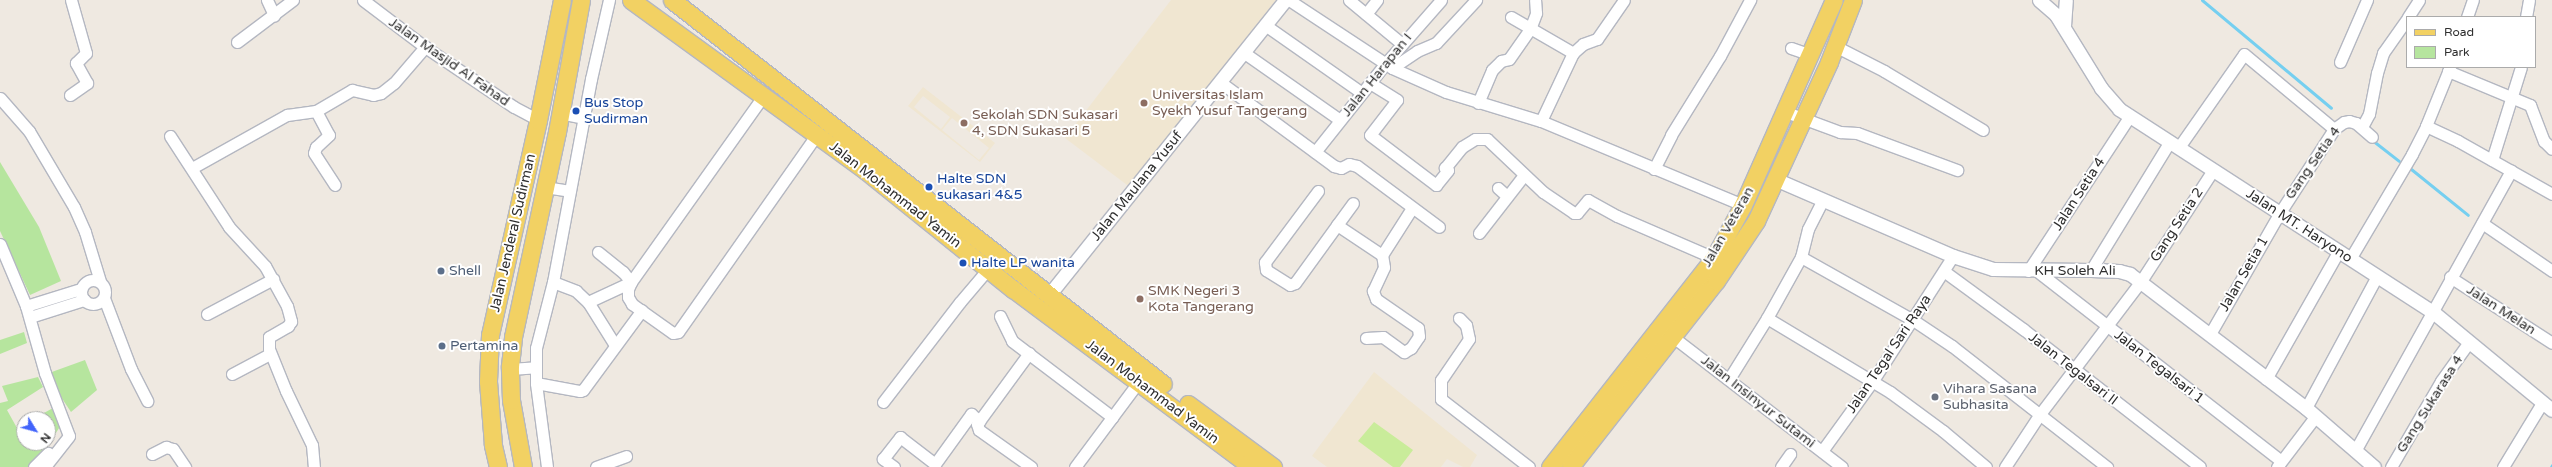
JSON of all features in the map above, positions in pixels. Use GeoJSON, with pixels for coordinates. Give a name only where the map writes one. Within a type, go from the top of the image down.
{"type":"FeatureCollection","features":[{"type":"Feature","properties":{"kind":"main road","name":"Jalan Jenderal Sudirman"},"geometry":{"type":"LineString","coordinates":[[498,467],[493,445],[488,381],[490,334],[538,120],[562,0]]}},
{"type":"Feature","properties":{"kind":"main road","name":"Jalan Jenderal Sudirman"},"geometry":{"type":"LineString","coordinates":[[523,467],[512,400],[510,369],[513,336],[560,113],[581,0]]}},
{"type":"Feature","properties":{"kind":"main road","name":"Jalan Mohammad Yamin"},"geometry":{"type":"LineString","coordinates":[[631,0],[817,134],[988,269],[1139,381],[1247,466]]}},
{"type":"Feature","properties":{"kind":"main road","name":"Jalan Mohammad Yamin"},"geometry":{"type":"LineString","coordinates":[[672,0],[690,6],[1048,296],[1273,467]]}},
{"type":"Feature","properties":{"kind":"main road","name":"Jalan Veteran"},"geometry":{"type":"LineString","coordinates":[[1570,467],[1599,417],[1714,258],[1743,205],[1786,112],[1834,0]]}},
{"type":"Feature","properties":{"kind":"main road","name":"Jalan Veteran"},"geometry":{"type":"LineString","coordinates":[[1550,467],[1599,417],[1673,337],[1716,281],[1756,221],[1835,46],[1853,0]]}},
{"type":"Feature","properties":{"kind":"main road"},"geometry":{"type":"LineString","coordinates":[[682,37],[681,27],[690,6]]}},
{"type":"Feature","properties":{"kind":"street"},"geometry":{"type":"LineString","coordinates":[[70,95],[87,83],[76,63],[86,53],[71,0]]}},
{"type":"Feature","properties":{"kind":"street"},"geometry":{"type":"LineString","coordinates":[[268,0],[274,15]]}},
{"type":"Feature","properties":{"kind":"street"},"geometry":{"type":"LineString","coordinates":[[237,42],[293,0]]}},
{"type":"Feature","properties":{"kind":"street","name":"Jalan Masjid Al Fahad"},"geometry":{"type":"LineString","coordinates":[[363,0],[425,47],[514,107],[538,120]]}},
{"type":"Feature","properties":{"kind":"street"},"geometry":{"type":"LineString","coordinates":[[547,467],[536,384],[538,334],[553,282],[608,0]]}},
{"type":"Feature","properties":{"kind":"street","name":"Jalan Maulana Yusuf"},"geometry":{"type":"LineString","coordinates":[[1048,296],[1285,0]]}},
{"type":"Feature","properties":{"kind":"street"},"geometry":{"type":"LineString","coordinates":[[1289,0],[1389,66],[1446,92],[1541,121],[1743,205]]}},
{"type":"Feature","properties":{"kind":"street"},"geometry":{"type":"LineString","coordinates":[[1348,0],[1402,44]]}},
{"type":"Feature","properties":{"kind":"street"},"geometry":{"type":"LineString","coordinates":[[1366,14],[1377,0]]}},
{"type":"Feature","properties":{"kind":"street","name":"Jalan Harapan I"},"geometry":{"type":"LineString","coordinates":[[1315,152],[1362,92],[1389,66],[1402,44],[1441,0]]}},
{"type":"Feature","properties":{"kind":"street"},"geometry":{"type":"LineString","coordinates":[[1389,66],[1436,42],[1476,0]]}},
{"type":"Feature","properties":{"kind":"street"},"geometry":{"type":"LineString","coordinates":[[1478,102],[1492,70],[1501,61],[1509,59],[1530,29],[1536,13],[1535,0]]}},
{"type":"Feature","properties":{"kind":"street"},"geometry":{"type":"LineString","coordinates":[[1541,121],[1558,82],[1573,53],[1583,44],[1597,39],[1624,0]]}},
{"type":"Feature","properties":{"kind":"street"},"geometry":{"type":"LineString","coordinates":[[1654,169],[1671,135],[1720,56],[1750,0]]}},
{"type":"Feature","properties":{"kind":"street","name":"Jalan MT. Haryono"},"geometry":{"type":"LineString","coordinates":[[2039,0],[2056,15],[2064,26],[2109,99],[2130,116],[2175,144],[2278,214],[2433,312],[2547,406]]}},
{"type":"Feature","properties":{"kind":"street"},"geometry":{"type":"LineString","coordinates":[[2064,26],[2066,0]]}},
{"type":"Feature","properties":{"kind":"street"},"geometry":{"type":"LineString","coordinates":[[2340,62],[2367,0]]}},
{"type":"Feature","properties":{"kind":"street"},"geometry":{"type":"LineString","coordinates":[[2409,16],[2419,0]]}},
{"type":"Feature","properties":{"kind":"street"},"geometry":{"type":"LineString","coordinates":[[2467,16],[2473,0]]}},
{"type":"Feature","properties":{"kind":"street"},"geometry":{"type":"LineString","coordinates":[[2526,16],[2530,0]]}},
{"type":"Feature","properties":{"kind":"street"},"geometry":{"type":"LineString","coordinates":[[1511,17],[1573,53]]}},
{"type":"Feature","properties":{"kind":"street"},"geometry":{"type":"LineString","coordinates":[[2362,127],[2371,109],[2380,60],[2392,39],[2406,21]]}},
{"type":"Feature","properties":{"kind":"street"},"geometry":{"type":"LineString","coordinates":[[1265,25],[1362,92]]}},
{"type":"Feature","properties":{"kind":"street"},"geometry":{"type":"LineString","coordinates":[[1835,46],[1884,71],[1983,130]]}},
{"type":"Feature","properties":{"kind":"street"},"geometry":{"type":"LineString","coordinates":[[192,168],[280,118],[316,111],[352,90],[373,95],[382,93],[394,83],[425,47]]}},
{"type":"Feature","properties":{"kind":"street"},"geometry":{"type":"LineString","coordinates":[[1791,48],[1811,55]]}},
{"type":"Feature","properties":{"kind":"street"},"geometry":{"type":"LineString","coordinates":[[1243,52],[1340,120]]}},
{"type":"Feature","properties":{"kind":"street"},"geometry":{"type":"LineString","coordinates":[[2091,270],[2175,144],[2244,54],[2334,129]]}},
{"type":"Feature","properties":{"kind":"street"},"geometry":{"type":"LineString","coordinates":[[2492,160],[2521,68]]}},
{"type":"Feature","properties":{"kind":"street"},"geometry":{"type":"LineString","coordinates":[[2350,259],[2426,126],[2449,69],[2532,107],[2544,141],[2552,149]]}},
{"type":"Feature","properties":{"kind":"street"},"geometry":{"type":"LineString","coordinates":[[1220,82],[1338,168],[1349,164],[1356,166],[1439,228]]}},
{"type":"Feature","properties":{"kind":"street"},"geometry":{"type":"LineString","coordinates":[[1370,83],[1397,100],[1370,135],[1436,185],[1448,170],[1445,168],[1462,147],[1479,138],[1487,140],[1519,167],[1524,175],[1574,213],[1577,213],[1588,200],[1617,216],[1714,258]]}},
{"type":"Feature","properties":{"kind":"street"},"geometry":{"type":"LineString","coordinates":[[764,95],[631,282],[628,289],[628,297],[632,304],[673,333],[678,332],[817,134]]}},
{"type":"Feature","properties":{"kind":"street"},"geometry":{"type":"LineString","coordinates":[[0,98],[29,131],[74,207],[89,245],[100,281],[105,289],[104,298],[131,369],[147,401]]}},
{"type":"Feature","properties":{"kind":"street"},"geometry":{"type":"LineString","coordinates":[[316,111],[329,135],[316,147],[314,153],[335,185]]}},
{"type":"Feature","properties":{"kind":"street"},"geometry":{"type":"LineString","coordinates":[[1786,112],[1840,132],[1857,134],[1957,170]]}},
{"type":"Feature","properties":{"kind":"street"},"geometry":{"type":"LineString","coordinates":[[560,113],[584,118]]}},
{"type":"Feature","properties":{"kind":"street","name":"Jalan Setia 4"},"geometry":{"type":"LineString","coordinates":[[2033,271],[2130,116]]}},
{"type":"Feature","properties":{"kind":"street","name":"Gang Setia 4"},"geometry":{"type":"LineString","coordinates":[[2278,214],[2334,129],[2344,122],[2349,121],[2362,127],[2372,137]]}},
{"type":"Feature","properties":{"kind":"street"},"geometry":{"type":"LineString","coordinates":[[2426,126],[2492,160],[2552,194]]}},
{"type":"Feature","properties":{"kind":"street"},"geometry":{"type":"LineString","coordinates":[[170,136],[229,227],[265,266],[287,306],[291,321],[288,326],[269,338],[270,354],[312,445],[314,467]]}},
{"type":"Feature","properties":{"kind":"street","name":"Gang Setia 2"},"geometry":{"type":"LineString","coordinates":[[2005,467],[2040,414],[2076,370],[2141,281],[2213,170]]}},
{"type":"Feature","properties":{"kind":"street"},"geometry":{"type":"LineString","coordinates":[[2354,451],[2433,312],[2450,277],[2511,171]]}},
{"type":"Feature","properties":{"kind":"street"},"geometry":{"type":"LineString","coordinates":[[1479,233],[1524,175]]}},
{"type":"Feature","properties":{"kind":"street","name":"KH Soleh Ali"},"geometry":{"type":"LineString","coordinates":[[1775,179],[1953,256],[1993,269],[2033,271],[2091,270],[2124,272],[2141,281],[2266,379],[2306,408],[2374,467]]}},
{"type":"Feature","properties":{"kind":"street"},"geometry":{"type":"LineString","coordinates":[[545,187],[570,191]]}},
{"type":"Feature","properties":{"kind":"street"},"geometry":{"type":"LineString","coordinates":[[1498,188],[1507,196]]}},
{"type":"Feature","properties":{"kind":"street"},"geometry":{"type":"LineString","coordinates":[[1318,191],[1265,262],[1264,268],[1290,285],[1295,283],[1353,203]]}},
{"type":"Feature","properties":{"kind":"street"},"geometry":{"type":"LineString","coordinates":[[1729,379],[1767,318],[1801,257],[1808,229],[1823,200]]}},
{"type":"Feature","properties":{"kind":"street"},"geometry":{"type":"LineString","coordinates":[[1366,338],[1383,337],[1404,352],[1408,351],[1420,332],[1418,328],[1373,295],[1373,291],[1384,265],[1382,255],[1412,208]]}},
{"type":"Feature","properties":{"kind":"street","name":"Jalan Setia 1"},"geometry":{"type":"LineString","coordinates":[[2210,334],[2278,214]]}},
{"type":"Feature","properties":{"kind":"street"},"geometry":{"type":"LineString","coordinates":[[2482,223],[2552,271]]}},
{"type":"Feature","properties":{"kind":"street"},"geometry":{"type":"LineString","coordinates":[[1337,225],[1382,255]]}},
{"type":"Feature","properties":{"kind":"street"},"geometry":{"type":"LineString","coordinates":[[0,244],[26,306],[45,373],[67,427],[68,436],[45,467]]}},
{"type":"Feature","properties":{"kind":"street"},"geometry":{"type":"LineString","coordinates":[[598,252],[623,272],[631,282]]}},
{"type":"Feature","properties":{"kind":"street"},"geometry":{"type":"LineString","coordinates":[[2266,379],[2338,252]]}},
{"type":"Feature","properties":{"kind":"street","name":"Jalan Tegal Sari Raya"},"geometry":{"type":"LineString","coordinates":[[1822,451],[1872,382],[1945,272],[1953,256]]}},
{"type":"Feature","properties":{"kind":"street"},"geometry":{"type":"LineString","coordinates":[[1801,257],[1913,320],[1977,364],[2107,467]]}},
{"type":"Feature","properties":{"kind":"street"},"geometry":{"type":"LineString","coordinates":[[883,402],[960,302],[988,269]]}},
{"type":"Feature","properties":{"kind":"street","name":"Jalan Tegalsari 1"},"geometry":{"type":"LineString","coordinates":[[2033,271],[2107,327],[2279,464]]}},
{"type":"Feature","properties":{"kind":"street","name":"Jalan Tegalsari II"},"geometry":{"type":"LineString","coordinates":[[1945,272],[2076,370],[2200,467]]}},
{"type":"Feature","properties":{"kind":"street"},"geometry":{"type":"LineString","coordinates":[[2306,408],[2377,276]]}},
{"type":"Feature","properties":{"kind":"street","name":"Jalan Melan"},"geometry":{"type":"LineString","coordinates":[[2450,277],[2552,342]]}},
{"type":"Feature","properties":{"kind":"street"},"geometry":{"type":"LineString","coordinates":[[207,314],[273,279]]}},
{"type":"Feature","properties":{"kind":"street"},"geometry":{"type":"LineString","coordinates":[[30,317],[82,295],[88,280],[100,281]]}},
{"type":"Feature","properties":{"kind":"street"},"geometry":{"type":"LineString","coordinates":[[553,282],[576,291],[588,302],[615,345]]}},
{"type":"Feature","properties":{"kind":"street"},"geometry":{"type":"LineString","coordinates":[[588,302],[631,282]]}},
{"type":"Feature","properties":{"kind":"street"},"geometry":{"type":"LineString","coordinates":[[26,306],[82,295],[94,304],[104,298]]}},
{"type":"Feature","properties":{"kind":"street"},"geometry":{"type":"LineString","coordinates":[[536,384],[580,391],[583,390],[642,310]]}},
{"type":"Feature","properties":{"kind":"street"},"geometry":{"type":"LineString","coordinates":[[1000,316],[1009,338],[1112,417]]}},
{"type":"Feature","properties":{"kind":"street"},"geometry":{"type":"LineString","coordinates":[[1459,318],[1466,324],[1469,339],[1440,380],[1441,399],[1529,467]]}},
{"type":"Feature","properties":{"kind":"street"},"geometry":{"type":"LineString","coordinates":[[1767,318],[1872,382],[1927,418],[1986,467]]}},
{"type":"Feature","properties":{"kind":"street","name":"Jalan Insinyur Sutami"},"geometry":{"type":"LineString","coordinates":[[1673,337],[1842,467]]}},
{"type":"Feature","properties":{"kind":"street","name":"Gang Sukarasa 4"},"geometry":{"type":"LineString","coordinates":[[2392,467],[2441,381],[2469,342]]}},
{"type":"Feature","properties":{"kind":"street"},"geometry":{"type":"LineString","coordinates":[[1029,353],[977,424],[980,430],[1031,467]]}},
{"type":"Feature","properties":{"kind":"street"},"geometry":{"type":"LineString","coordinates":[[232,374],[270,354]]}},
{"type":"Feature","properties":{"kind":"street"},"geometry":{"type":"LineString","coordinates":[[510,369],[536,367]]}},
{"type":"Feature","properties":{"kind":"street"},"geometry":{"type":"LineString","coordinates":[[1076,466],[1139,381]]}},
{"type":"Feature","properties":{"kind":"street"},"geometry":{"type":"LineString","coordinates":[[2503,467],[2547,406]]}},
{"type":"Feature","properties":{"kind":"street"},"geometry":{"type":"LineString","coordinates":[[894,467],[883,459],[900,437],[935,464],[972,414],[980,421]]}},
{"type":"Feature","properties":{"kind":"street"},"geometry":{"type":"LineString","coordinates":[[2279,464],[2315,417]]}},
{"type":"Feature","properties":{"kind":"street"},"geometry":{"type":"LineString","coordinates":[[34,467],[45,457],[67,427]]}},
{"type":"Feature","properties":{"kind":"street"},"geometry":{"type":"LineString","coordinates":[[152,454],[166,447],[173,449],[185,467]]}},
{"type":"Feature","properties":{"kind":"street"},"geometry":{"type":"LineString","coordinates":[[1781,467],[1790,454]]}},
{"type":"Feature","properties":{"kind":"street"},"geometry":{"type":"LineString","coordinates":[[596,467],[626,456]]}},
{"type":"Feature","properties":{"kind":"shaded area","name":"Universitas Islam Syekh Yusuf Tangerang"},"geometry":{"type":"Polygon","coordinates":[[[1171,0],[1276,0],[1131,188],[1065,138],[1171,0]]]}},
{"type":"Feature","properties":{"kind":"shaded area","name":"Sekolah SDN Sukasari 4, SDN Sukasari 5"},"geometry":{"type":"Polygon","coordinates":[[[923,87],[995,143],[980,162],[908,106],[923,87]],[[923,96],[914,107],[941,129],[950,117],[923,96]],[[952,118],[942,130],[979,160],[989,148],[952,118]]]}},
{"type":"Feature","properties":{"kind":"shaded area"},"geometry":{"type":"Polygon","coordinates":[[[1374,372],[1477,455],[1470,467],[1463,467],[1447,459],[1441,467],[1327,467],[1312,456],[1374,372]]]}},
{"type":"Feature","properties":{"kind":"green space"},"geometry":{"type":"Polygon","coordinates":[[[0,162],[39,227],[61,281],[30,295],[0,231],[0,162]]]}},
{"type":"Feature","properties":{"kind":"green space"},"geometry":{"type":"Polygon","coordinates":[[[24,332],[27,343],[0,354],[0,340],[24,332]]]}},
{"type":"Feature","properties":{"kind":"green space"},"geometry":{"type":"Polygon","coordinates":[[[85,360],[97,390],[71,412],[55,388],[49,373],[85,360]]]}},
{"type":"Feature","properties":{"kind":"green space"},"geometry":{"type":"Polygon","coordinates":[[[38,377],[43,387],[7,410],[16,426],[16,451],[44,451],[29,467],[0,467],[0,403],[8,401],[2,386],[38,377]]]}},
{"type":"Feature","properties":{"kind":"green space"},"geometry":{"type":"Polygon","coordinates":[[[53,408],[54,411],[48,411],[53,408]]]}},
{"type":"Feature","properties":{"kind":"green space"},"geometry":{"type":"Polygon","coordinates":[[[56,414],[61,425],[56,433],[56,414]]]}},
{"type":"Feature","properties":{"kind":"green space"},"geometry":{"type":"Polygon","coordinates":[[[1374,422],[1413,450],[1400,467],[1393,467],[1358,441],[1374,422]]]}},
{"type":"Feature","properties":{"kind":"waterway"},"geometry":{"type":"LineString","coordinates":[[2202,0],[2331,108]]}},
{"type":"Feature","properties":{"kind":"waterway"},"geometry":{"type":"LineString","coordinates":[[2372,140],[2399,161]]}},
{"type":"Feature","properties":{"kind":"waterway"},"geometry":{"type":"LineString","coordinates":[[2411,169],[2468,215]]}},
{"type":"Feature","properties":{"kind":"place","name":"Universitas Islam Syekh Yusuf Tangerang"},"geometry":{"type":"Point","coordinates":[1144,103]}},
{"type":"Feature","properties":{"kind":"place","name":"Bus Stop Sudirman"},"geometry":{"type":"Point","coordinates":[576,111]}},
{"type":"Feature","properties":{"kind":"place","name":"Sekolah SDN Sukasari 4, SDN Sukasari 5"},"geometry":{"type":"Point","coordinates":[964,123]}},
{"type":"Feature","properties":{"kind":"place","name":"Halte SDN sukasari 4&5"},"geometry":{"type":"Point","coordinates":[929,187]}},
{"type":"Feature","properties":{"kind":"place","name":"Halte LP wanita"},"geometry":{"type":"Point","coordinates":[963,263]}},
{"type":"Feature","properties":{"kind":"place","name":"Shell"},"geometry":{"type":"Point","coordinates":[441,271]}},
{"type":"Feature","properties":{"kind":"place","name":"SMK Negeri 3 Kota Tangerang"},"geometry":{"type":"Point","coordinates":[1140,299]}},
{"type":"Feature","properties":{"kind":"place","name":"Pertamina"},"geometry":{"type":"Point","coordinates":[442,346]}},
{"type":"Feature","properties":{"kind":"place","name":"Vihara Sasana Subhasita"},"geometry":{"type":"Point","coordinates":[1935,397]}}]}
